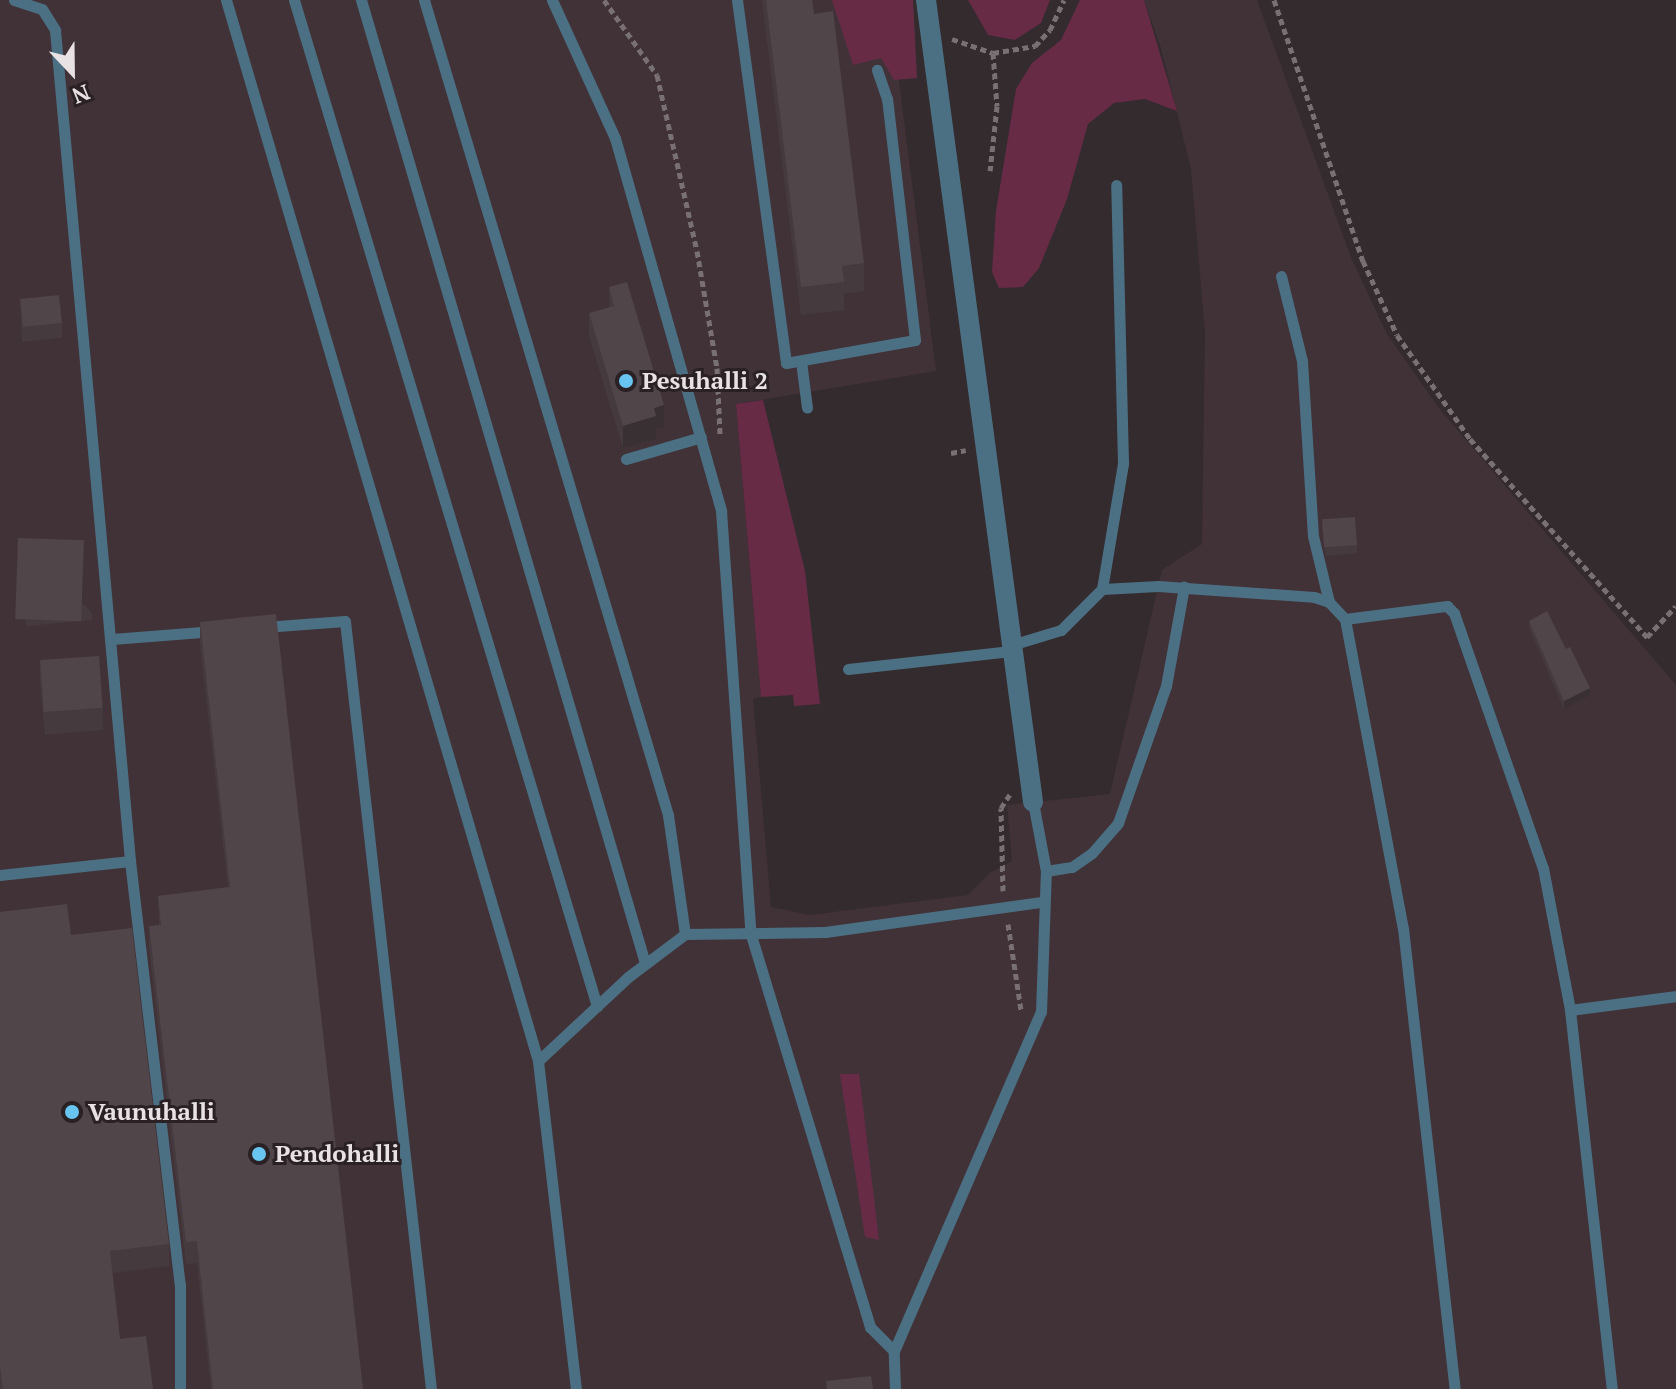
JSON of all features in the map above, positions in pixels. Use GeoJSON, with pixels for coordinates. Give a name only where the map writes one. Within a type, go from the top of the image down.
{"type":"FeatureCollection","features":[{"type":"Feature","properties":{"kind":"street"},"geometry":{"type":"LineString","coordinates":[[926,0],[1033,802]]}},
{"type":"Feature","properties":{"kind":"lane"},"geometry":{"type":"LineString","coordinates":[[14,0],[42,9],[55,30],[130,861],[180,1285],[180,1389]]}},
{"type":"Feature","properties":{"kind":"lane"},"geometry":{"type":"LineString","coordinates":[[226,0],[538,1061],[576,1389]]}},
{"type":"Feature","properties":{"kind":"lane"},"geometry":{"type":"LineString","coordinates":[[294,0],[597,1006]]}},
{"type":"Feature","properties":{"kind":"lane"},"geometry":{"type":"LineString","coordinates":[[361,0],[645,963]]}},
{"type":"Feature","properties":{"kind":"lane"},"geometry":{"type":"LineString","coordinates":[[424,0],[668,815],[685,934]]}},
{"type":"Feature","properties":{"kind":"lane"},"geometry":{"type":"LineString","coordinates":[[552,0],[615,138],[648,266],[721,511],[751,935],[870,1327],[894,1351]]}},
{"type":"Feature","properties":{"kind":"lane"},"geometry":{"type":"LineString","coordinates":[[737,0],[786,363],[915,340],[887,99],[877,70]]}},
{"type":"Feature","properties":{"kind":"lane"},"geometry":{"type":"LineString","coordinates":[[848,669],[1011,648],[1061,630],[1102,589],[1123,463],[1116,185]]}},
{"type":"Feature","properties":{"kind":"lane"},"geometry":{"type":"LineString","coordinates":[[1281,276],[1302,361],[1313,536],[1329,602],[1345,619],[1403,928],[1455,1389]]}},
{"type":"Feature","properties":{"kind":"lane"},"geometry":{"type":"LineString","coordinates":[[801,361],[807,408]]}},
{"type":"Feature","properties":{"kind":"lane"},"geometry":{"type":"LineString","coordinates":[[626,459],[701,437]]}},
{"type":"Feature","properties":{"kind":"lane"},"geometry":{"type":"LineString","coordinates":[[1102,589],[1184,587],[1329,602]]}},
{"type":"Feature","properties":{"kind":"lane"},"geometry":{"type":"LineString","coordinates":[[1046,871],[1072,867],[1092,853],[1118,823],[1166,686],[1184,587]]}},
{"type":"Feature","properties":{"kind":"lane"},"geometry":{"type":"LineString","coordinates":[[1345,619],[1447,606],[1454,613],[1543,868],[1570,1010],[1612,1389]]}},
{"type":"Feature","properties":{"kind":"lane"},"geometry":{"type":"LineString","coordinates":[[250,628],[345,621],[431,1389]]}},
{"type":"Feature","properties":{"kind":"lane"},"geometry":{"type":"LineString","coordinates":[[112,639],[228,630]]}},
{"type":"Feature","properties":{"kind":"lane"},"geometry":{"type":"LineString","coordinates":[[895,1389],[894,1351],[1041,1012],[1042,902],[1046,871],[1033,802]]}},
{"type":"Feature","properties":{"kind":"lane"},"geometry":{"type":"LineString","coordinates":[[0,875],[130,861]]}},
{"type":"Feature","properties":{"kind":"lane"},"geometry":{"type":"LineString","coordinates":[[538,1061],[645,963],[685,934],[751,935],[887,926],[1042,902]]}},
{"type":"Feature","properties":{"kind":"lane"},"geometry":{"type":"LineString","coordinates":[[1570,1010],[1676,996]]}},
{"type":"Feature","properties":{"kind":"path"},"geometry":{"type":"LineString","coordinates":[[604,0],[657,75],[697,251],[717,368],[720,439]]}},
{"type":"Feature","properties":{"kind":"path"},"geometry":{"type":"LineString","coordinates":[[931,35],[993,53],[1035,46],[1050,30],[1064,0]]}},
{"type":"Feature","properties":{"kind":"path"},"geometry":{"type":"LineString","coordinates":[[1274,0],[1363,261],[1397,335],[1470,439],[1647,637],[1676,606]]}},
{"type":"Feature","properties":{"kind":"path"},"geometry":{"type":"LineString","coordinates":[[990,171],[997,106],[993,53]]}},
{"type":"Feature","properties":{"kind":"path"},"geometry":{"type":"LineString","coordinates":[[951,453],[969,450]]}},
{"type":"Feature","properties":{"kind":"path"},"geometry":{"type":"LineString","coordinates":[[1000,870],[1027,1050]]}},
{"type":"Feature","properties":{"kind":"shaded area"},"geometry":{"type":"Polygon","coordinates":[[[0,0],[880,0],[897,66],[936,371],[736,404],[761,697],[753,699],[771,907],[810,915],[968,895],[990,873],[1012,861],[1007,805],[1110,794],[1162,570],[1202,544],[1205,332],[1191,169],[1161,48],[1144,0],[1257,0],[1352,260],[1387,334],[1441,411],[1676,685],[1676,1389],[0,1389],[0,0]]]}},
{"type":"Feature","properties":{"kind":"shaded area"},"geometry":{"type":"Polygon","coordinates":[[[832,0],[913,0],[917,78],[894,80],[881,58],[853,65],[832,0]]]}},
{"type":"Feature","properties":{"kind":"shaded area"},"geometry":{"type":"Polygon","coordinates":[[[968,0],[1050,0],[1041,23],[1015,40],[988,35],[968,0]]]}},
{"type":"Feature","properties":{"kind":"shaded area"},"geometry":{"type":"Polygon","coordinates":[[[1080,0],[1144,0],[1177,111],[1145,99],[1114,103],[1088,124],[1067,199],[1039,268],[1023,287],[999,288],[992,272],[996,211],[1016,89],[1032,63],[1061,40],[1080,0]]]}},
{"type":"Feature","properties":{"kind":"shaded area"},"geometry":{"type":"Polygon","coordinates":[[[763,400],[805,571],[820,704],[794,706],[793,695],[761,697],[736,404],[763,400]]]}},
{"type":"Feature","properties":{"kind":"shaded area"},"geometry":{"type":"Polygon","coordinates":[[[840,1074],[859,1074],[879,1240],[865,1237],[840,1074]]]}},
{"type":"Feature","properties":{"kind":"building"},"geometry":{"type":"Polygon","coordinates":[[[766,0],[812,0],[814,14],[833,11],[864,263],[842,266],[844,282],[801,287],[766,0]]]}},
{"type":"Feature","properties":{"kind":"building","name":"Pesuhalli 2"},"geometry":{"type":"Polygon","coordinates":[[[627,282],[664,405],[654,408],[656,416],[623,426],[589,313],[614,306],[609,287],[627,282]]]}},
{"type":"Feature","properties":{"kind":"building"},"geometry":{"type":"Polygon","coordinates":[[[59,295],[62,323],[23,327],[20,299],[59,295]]]}},
{"type":"Feature","properties":{"kind":"building"},"geometry":{"type":"Polygon","coordinates":[[[1355,517],[1357,545],[1324,547],[1322,519],[1355,517]]]}},
{"type":"Feature","properties":{"kind":"building"},"geometry":{"type":"Polygon","coordinates":[[[18,538],[84,540],[81,621],[15,619],[18,538]]]}},
{"type":"Feature","properties":{"kind":"building"},"geometry":{"type":"Polygon","coordinates":[[[1547,611],[1566,649],[1570,647],[1590,688],[1564,701],[1529,621],[1547,611]]]}},
{"type":"Feature","properties":{"kind":"building","name":"Pendohalli"},"geometry":{"type":"Polygon","coordinates":[[[276,614],[363,1389],[213,1389],[197,1241],[186,1242],[149,926],[161,925],[158,896],[230,887],[200,622],[276,614]]]}},
{"type":"Feature","properties":{"kind":"building"},"geometry":{"type":"Polygon","coordinates":[[[99,656],[103,708],[44,712],[40,660],[99,656]]]}},
{"type":"Feature","properties":{"kind":"building","name":"Vaunuhalli"},"geometry":{"type":"Polygon","coordinates":[[[67,904],[71,935],[132,928],[169,1244],[110,1251],[120,1339],[146,1336],[153,1389],[3,1389],[0,1365],[0,912],[67,904]]]}},
{"type":"Feature","properties":{"kind":"building"},"geometry":{"type":"Polygon","coordinates":[[[871,1376],[873,1389],[827,1389],[826,1381],[871,1376]]]}},
{"type":"Feature","properties":{"kind":"place","name":"Pesuhalli 2"},"geometry":{"type":"Point","coordinates":[626,381]}},
{"type":"Feature","properties":{"kind":"place","name":"Vaunuhalli"},"geometry":{"type":"Point","coordinates":[72,1112]}},
{"type":"Feature","properties":{"kind":"place","name":"Pendohalli"},"geometry":{"type":"Point","coordinates":[259,1154]}}]}
